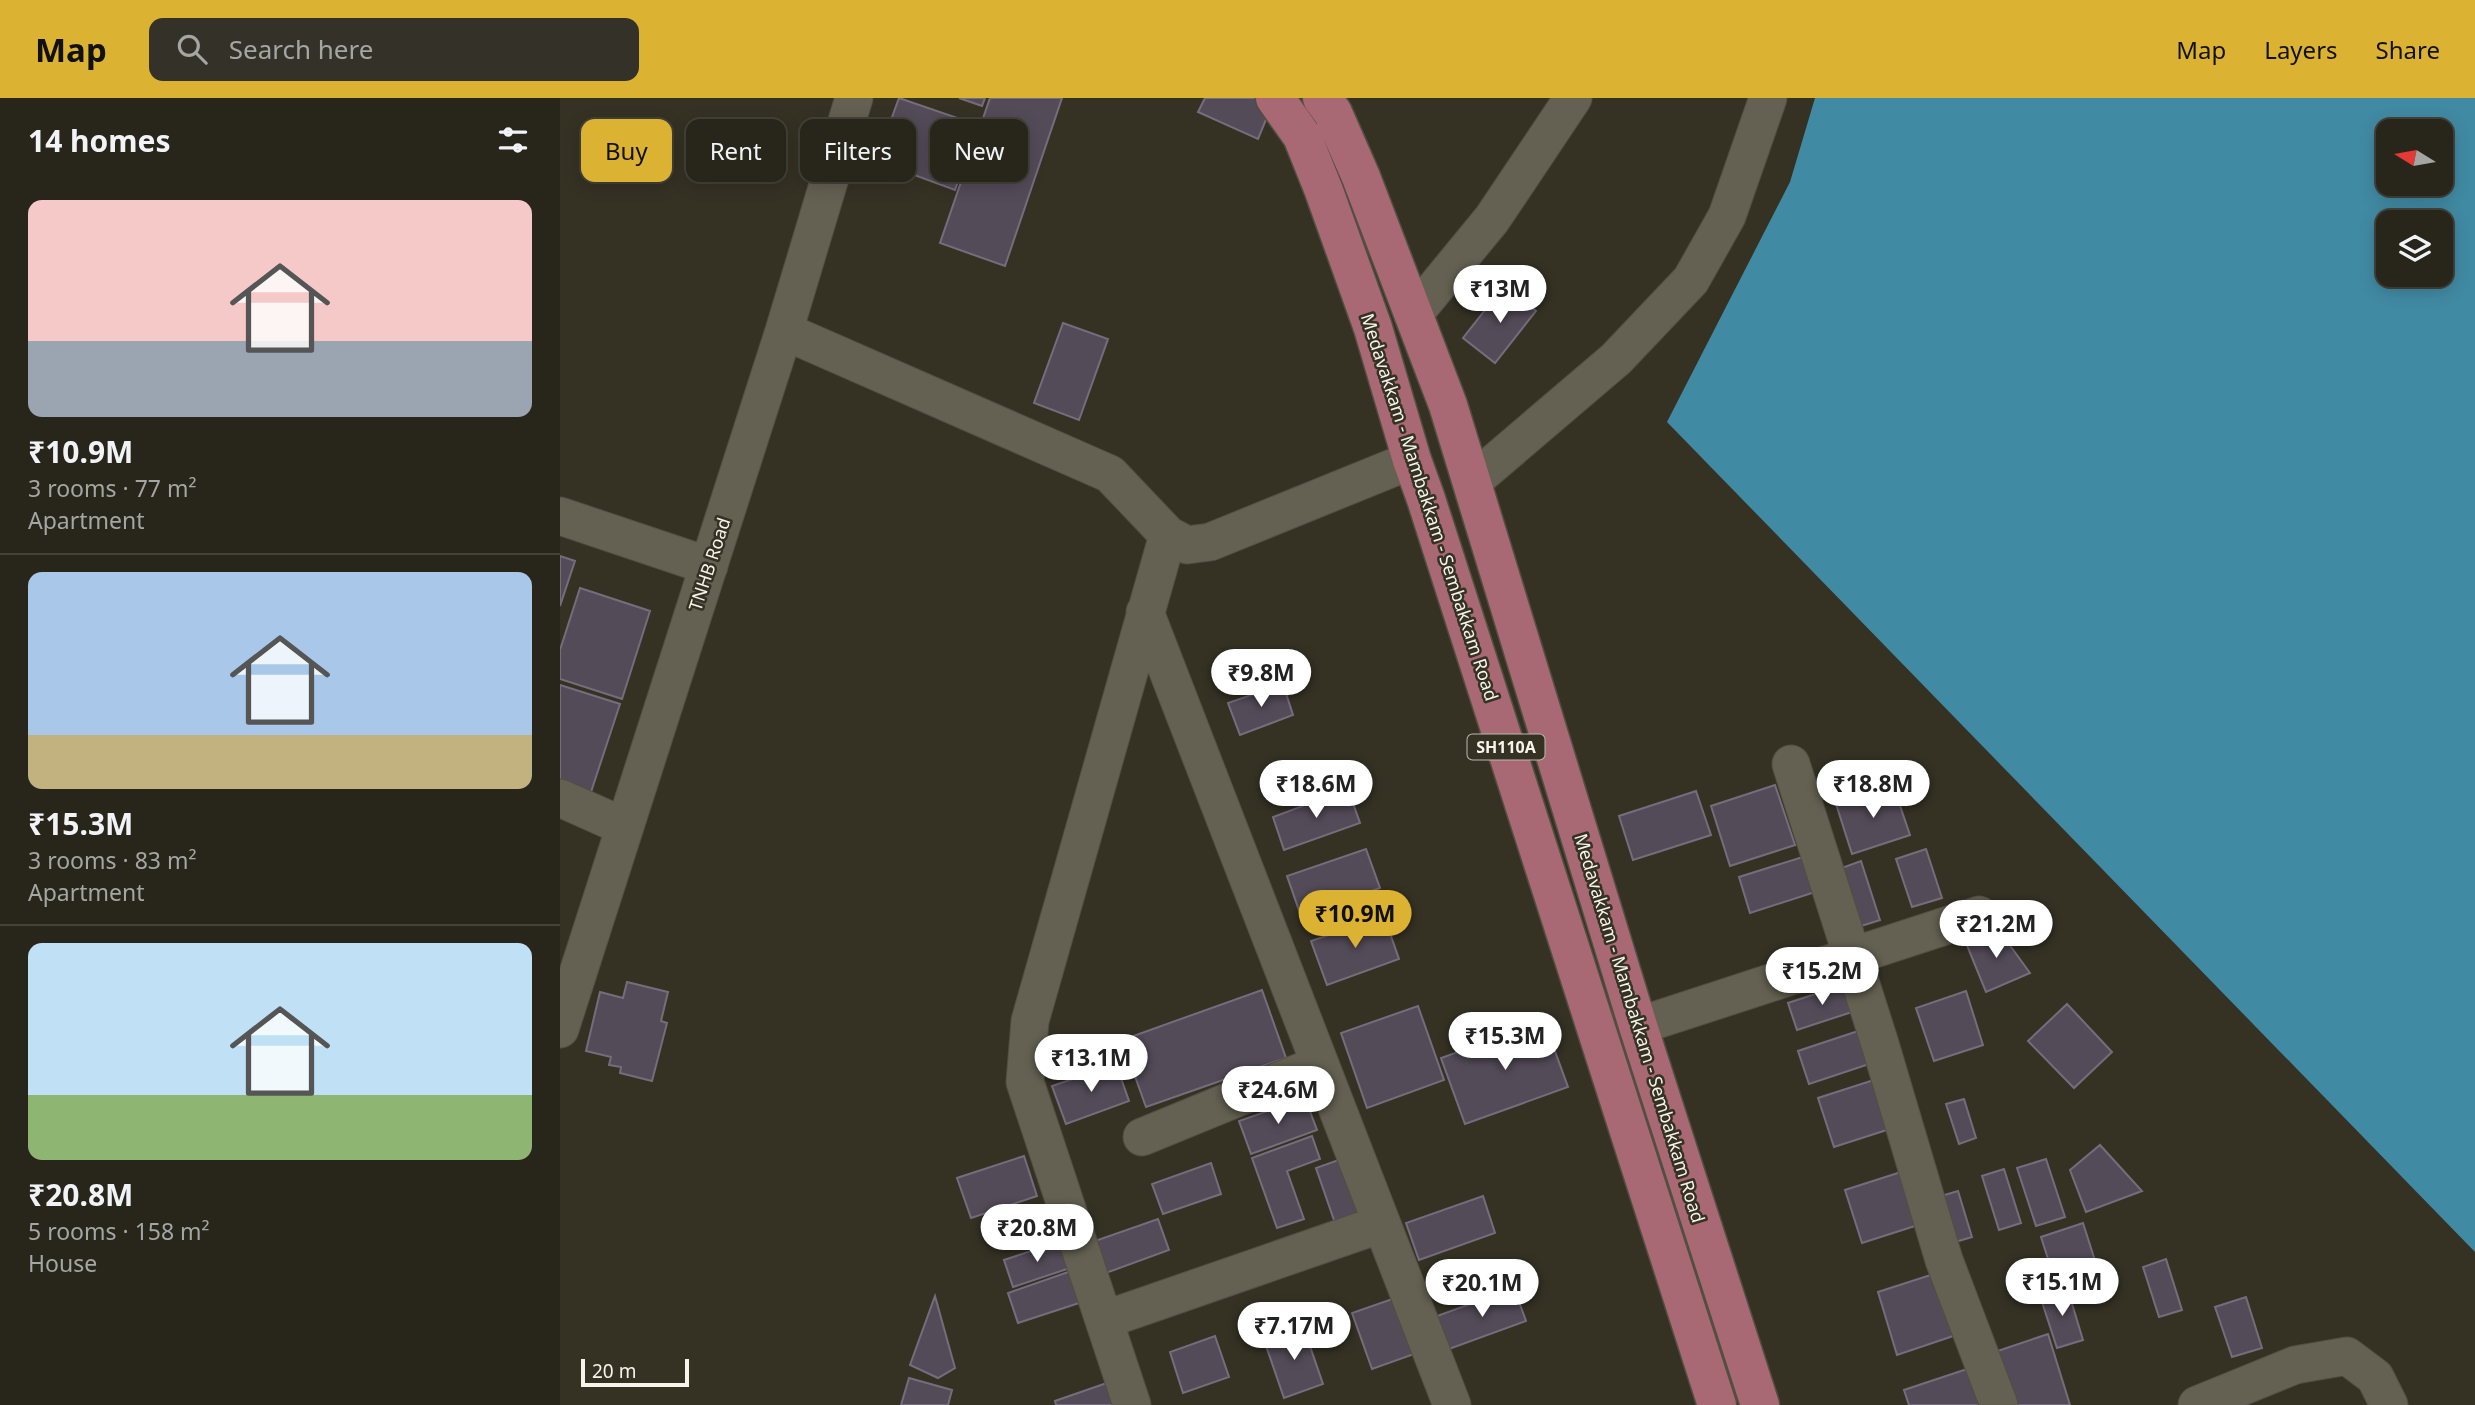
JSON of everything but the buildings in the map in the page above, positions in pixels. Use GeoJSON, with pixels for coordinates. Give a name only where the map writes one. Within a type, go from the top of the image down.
{"type":"FeatureCollection","features":[{"type":"Feature","properties":{"kind":"main road","name":"Medavakkam - Mambakkam - Sembakkam Road"},"geometry":{"type":"LineString","coordinates":[[1275,98],[1302,136],[1373,328],[1412,460],[1717,1405]]}},
{"type":"Feature","properties":{"kind":"main road","name":"Medavakkam - Mambakkam - Sembakkam Road"},"geometry":{"type":"LineString","coordinates":[[1322,98],[1333,113],[1361,177],[1448,405],[1638,1026],[1760,1405]]}},
{"type":"Feature","properties":{"kind":"street","name":"TNHB Road"},"geometry":{"type":"LineString","coordinates":[[560,1029],[784,331],[854,98]]}},
{"type":"Feature","properties":{"kind":"street"},"geometry":{"type":"LineString","coordinates":[[1413,315],[1492,219],[1573,98]]}},
{"type":"Feature","properties":{"kind":"street"},"geometry":{"type":"LineString","coordinates":[[1473,481],[1616,359],[1691,280],[1727,216],[1768,98]]}},
{"type":"Feature","properties":{"kind":"street"},"geometry":{"type":"LineString","coordinates":[[784,331],[1110,474],[1168,535],[1187,545],[1210,542],[1412,460]]}},
{"type":"Feature","properties":{"kind":"street"},"geometry":{"type":"LineString","coordinates":[[560,516],[709,566]]}},
{"type":"Feature","properties":{"kind":"street"},"geometry":{"type":"LineString","coordinates":[[1132,1405],[1025,1082],[1030,1021],[1168,535]]}},
{"type":"Feature","properties":{"kind":"street"},"geometry":{"type":"LineString","coordinates":[[1145,612],[1452,1405]]}},
{"type":"Feature","properties":{"kind":"street"},"geometry":{"type":"LineString","coordinates":[[1791,764],[1944,1260],[1999,1405]]}},
{"type":"Feature","properties":{"kind":"street"},"geometry":{"type":"LineString","coordinates":[[560,797],[625,827]]}},
{"type":"Feature","properties":{"kind":"street"},"geometry":{"type":"LineString","coordinates":[[1638,1026],[1979,915]]}},
{"type":"Feature","properties":{"kind":"street"},"geometry":{"type":"LineString","coordinates":[[1142,1137],[1320,1064]]}},
{"type":"Feature","properties":{"kind":"street"},"geometry":{"type":"LineString","coordinates":[[1104,1320],[1381,1224]]}},
{"type":"Feature","properties":{"kind":"street"},"geometry":{"type":"LineString","coordinates":[[2197,1405],[2295,1365],[2347,1356],[2375,1377],[2389,1405]]}},
{"type":"Feature","properties":{"kind":"water"},"geometry":{"type":"Polygon","coordinates":[[[1815,98],[2475,98],[2475,1252],[1667,422],[1790,182],[1815,98]]]}}]}
